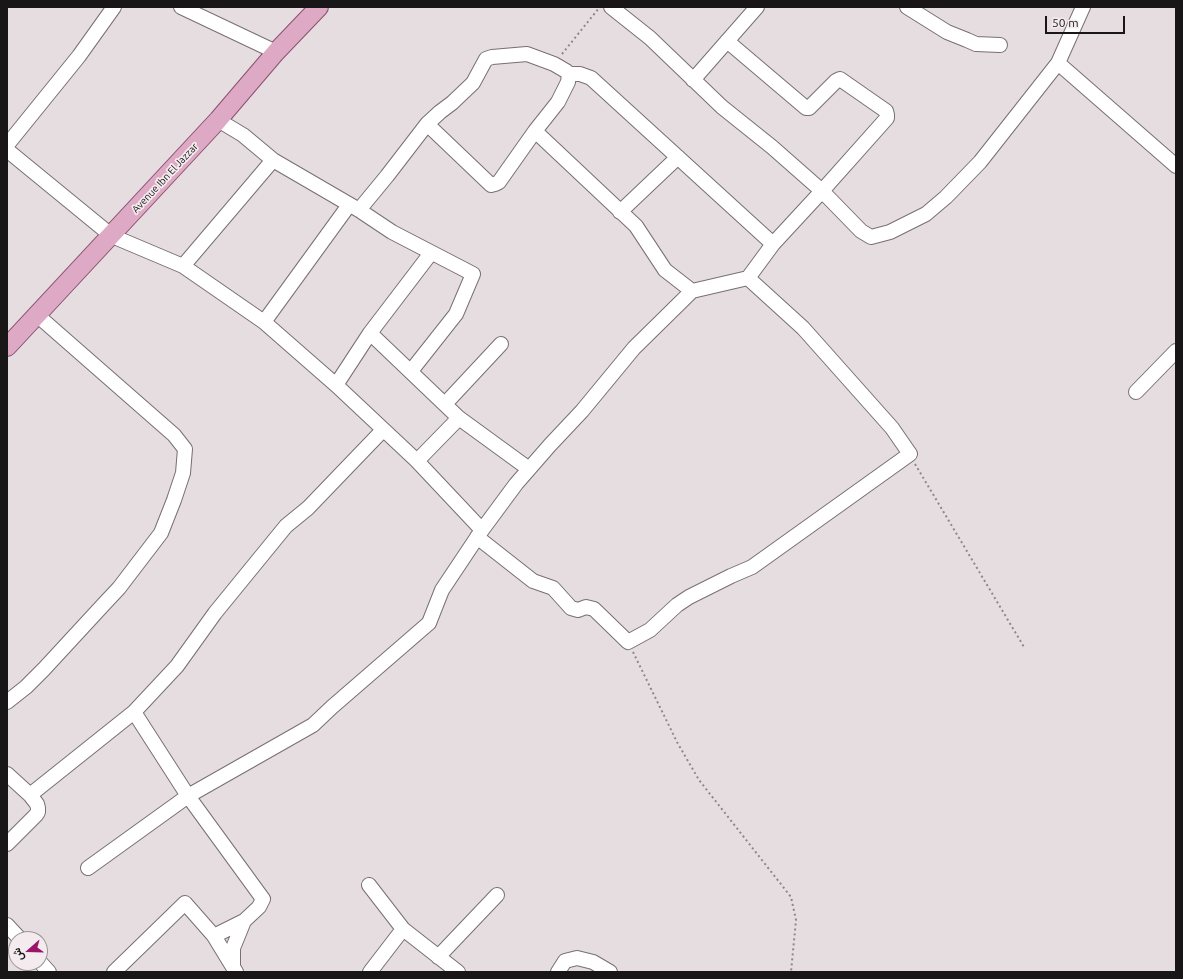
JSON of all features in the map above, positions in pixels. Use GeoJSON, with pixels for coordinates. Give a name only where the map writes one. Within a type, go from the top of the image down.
{"type":"FeatureCollection","features":[{"type":"Feature","properties":{"kind":"main road","name":"Avenue Ibn El Jazzar"},"geometry":{"type":"LineString","coordinates":[[7,347],[112,236],[218,120],[276,52],[320,7]]}},
{"type":"Feature","properties":{"kind":"street"},"geometry":{"type":"LineString","coordinates":[[7,145],[79,56],[114,7]]}},
{"type":"Feature","properties":{"kind":"street"},"geometry":{"type":"LineString","coordinates":[[181,7],[276,52]]}},
{"type":"Feature","properties":{"kind":"street"},"geometry":{"type":"LineString","coordinates":[[611,7],[650,38],[722,107],[822,191],[861,231],[871,237],[890,232],[926,214],[946,197],[980,162],[1058,63],[1083,7]]}},
{"type":"Feature","properties":{"kind":"street"},"geometry":{"type":"LineString","coordinates":[[693,80],[757,7]]}},
{"type":"Feature","properties":{"kind":"street"},"geometry":{"type":"LineString","coordinates":[[907,7],[947,32],[976,44],[1000,45]]}},
{"type":"Feature","properties":{"kind":"street"},"geometry":{"type":"LineString","coordinates":[[88,868],[188,796],[313,725],[429,623],[442,590],[516,484],[550,444],[582,411],[634,348],[692,291],[748,278],[773,244],[887,118],[886,111],[840,79],[809,108],[806,108],[727,41]]}},
{"type":"Feature","properties":{"kind":"street"},"geometry":{"type":"LineString","coordinates":[[264,322],[354,208],[401,159],[427,124],[473,83],[486,59],[490,58],[527,54],[554,64],[569,74],[580,74],[591,78],[773,244]]}},
{"type":"Feature","properties":{"kind":"street"},"geometry":{"type":"LineString","coordinates":[[1058,63],[1176,166]]}},
{"type":"Feature","properties":{"kind":"street"},"geometry":{"type":"LineString","coordinates":[[427,124],[491,185],[499,182],[535,131],[558,102],[568,82],[569,74]]}},
{"type":"Feature","properties":{"kind":"street"},"geometry":{"type":"LineString","coordinates":[[218,120],[242,136],[272,160],[392,232],[471,272],[473,275],[456,314],[411,371]]}},
{"type":"Feature","properties":{"kind":"street"},"geometry":{"type":"LineString","coordinates":[[535,131],[636,226],[665,270],[692,291]]}},
{"type":"Feature","properties":{"kind":"street"},"geometry":{"type":"LineString","coordinates":[[7,150],[112,236],[183,266],[264,322],[336,385],[417,461],[480,534],[533,580],[553,588],[571,608],[578,610],[586,607],[594,609],[628,642],[650,630],[677,605],[689,597],[752,567],[910,454],[892,428],[803,328],[748,278]]}},
{"type":"Feature","properties":{"kind":"street"},"geometry":{"type":"LineString","coordinates":[[620,212],[678,157]]}},
{"type":"Feature","properties":{"kind":"street"},"geometry":{"type":"LineString","coordinates":[[183,266],[272,160]]}},
{"type":"Feature","properties":{"kind":"street"},"geometry":{"type":"LineString","coordinates":[[336,385],[370,333],[431,253]]}},
{"type":"Feature","properties":{"kind":"street"},"geometry":{"type":"LineString","coordinates":[[7,702],[26,687],[99,610],[161,532],[183,473],[185,450],[174,435],[37,315]]}},
{"type":"Feature","properties":{"kind":"street"},"geometry":{"type":"LineString","coordinates":[[370,333],[459,418],[529,469]]}},
{"type":"Feature","properties":{"kind":"street"},"geometry":{"type":"LineString","coordinates":[[445,404],[501,344]]}},
{"type":"Feature","properties":{"kind":"street"},"geometry":{"type":"LineString","coordinates":[[1136,392],[1176,351]]}},
{"type":"Feature","properties":{"kind":"street"},"geometry":{"type":"LineString","coordinates":[[417,461],[459,418]]}},
{"type":"Feature","properties":{"kind":"street"},"geometry":{"type":"LineString","coordinates":[[30,795],[134,712],[177,666],[215,613],[286,526],[308,508],[383,430]]}},
{"type":"Feature","properties":{"kind":"street"},"geometry":{"type":"LineString","coordinates":[[134,712],[188,796],[263,899],[259,907],[244,921],[214,936]]}},
{"type":"Feature","properties":{"kind":"street"},"geometry":{"type":"LineString","coordinates":[[7,774],[30,795],[37,804],[38,812],[7,844]]}},
{"type":"Feature","properties":{"kind":"street"},"geometry":{"type":"LineString","coordinates":[[369,885],[403,929],[458,972]]}},
{"type":"Feature","properties":{"kind":"street"},"geometry":{"type":"LineString","coordinates":[[438,957],[497,896]]}},
{"type":"Feature","properties":{"kind":"street"},"geometry":{"type":"LineString","coordinates":[[114,972],[184,903],[214,936],[234,970]]}},
{"type":"Feature","properties":{"kind":"street"},"geometry":{"type":"LineString","coordinates":[[234,970],[234,948],[244,921]]}},
{"type":"Feature","properties":{"kind":"street"},"geometry":{"type":"LineString","coordinates":[[370,972],[403,929]]}},
{"type":"Feature","properties":{"kind":"street"},"geometry":{"type":"LineString","coordinates":[[558,972],[565,961],[577,958],[593,962],[610,972]]}},
{"type":"Feature","properties":{"kind":"path"},"geometry":{"type":"LineString","coordinates":[[554,64],[600,7]]}},
{"type":"Feature","properties":{"kind":"path"},"geometry":{"type":"LineString","coordinates":[[910,454],[1024,647]]}},
{"type":"Feature","properties":{"kind":"path"},"geometry":{"type":"LineString","coordinates":[[628,642],[677,742],[699,780],[791,898],[796,920],[791,972]]}}]}
